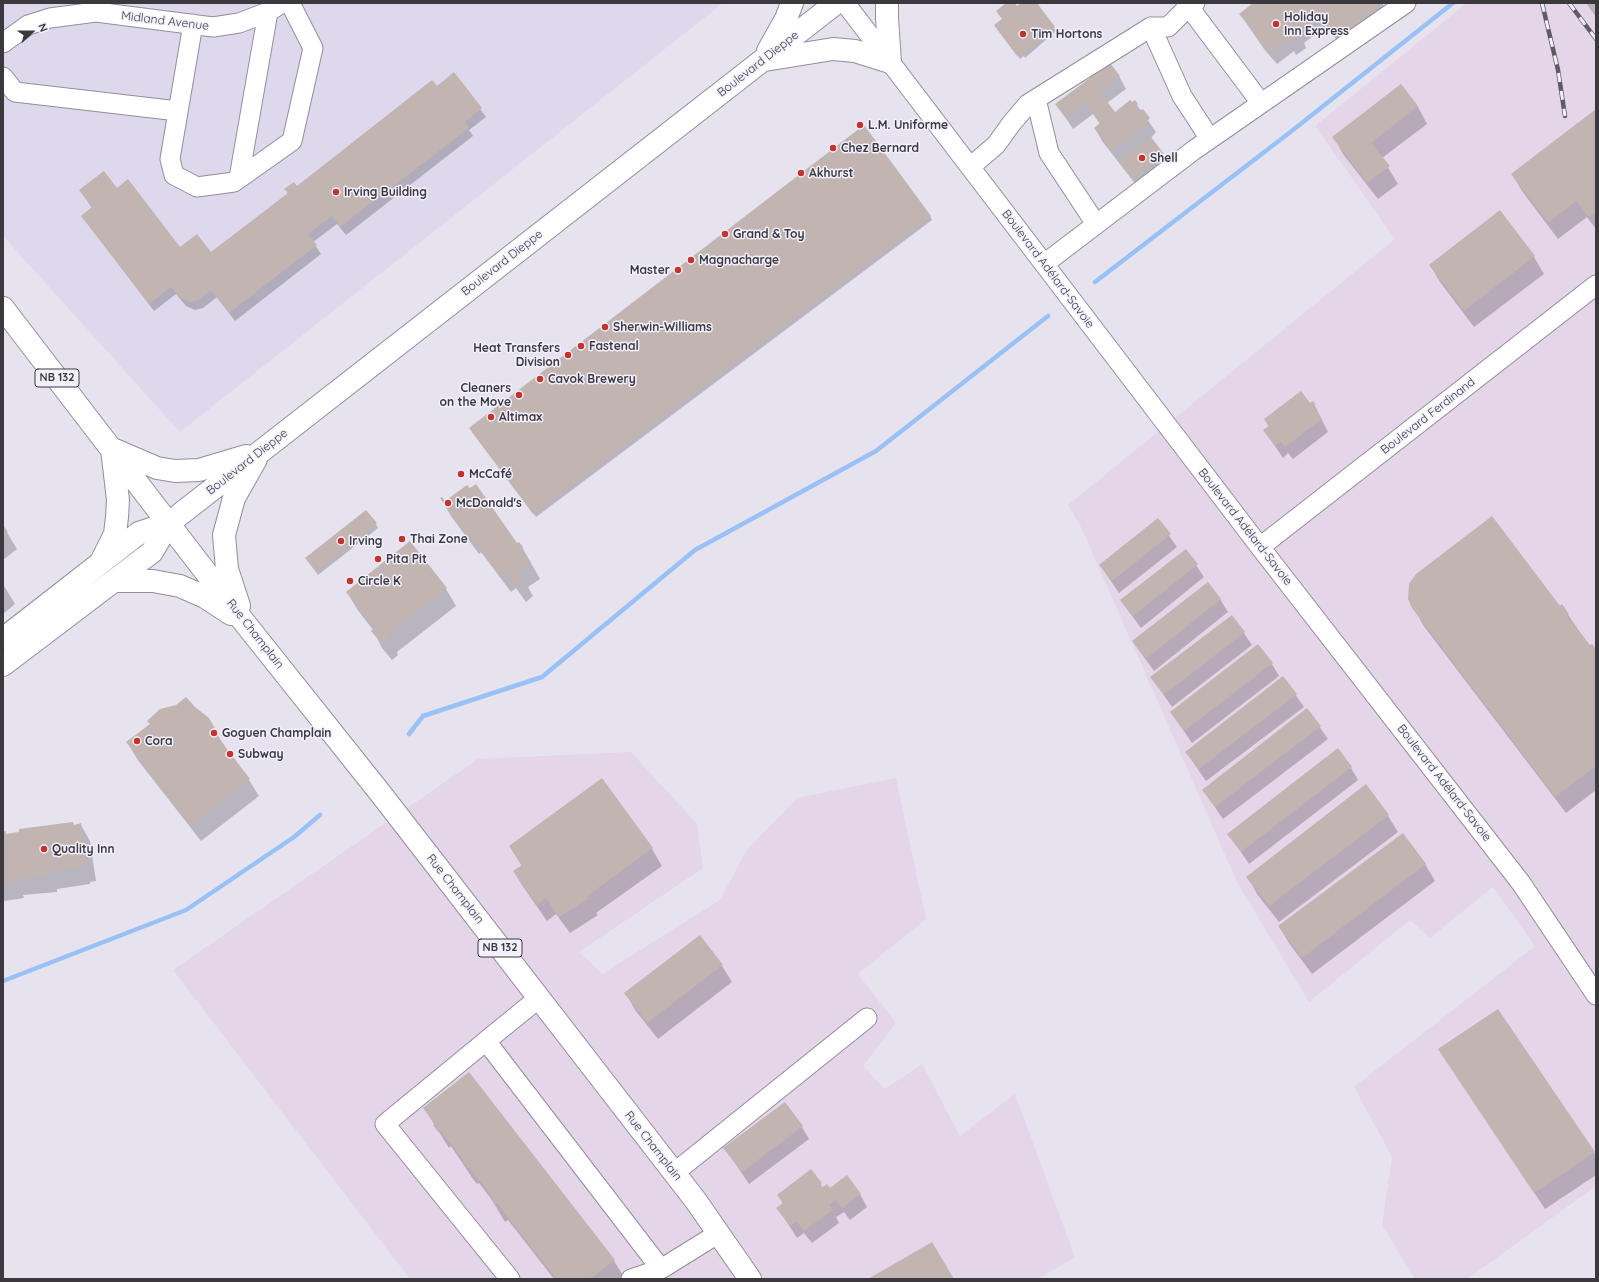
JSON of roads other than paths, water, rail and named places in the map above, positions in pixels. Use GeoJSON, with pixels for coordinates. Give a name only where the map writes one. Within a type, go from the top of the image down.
{"type":"FeatureCollection","features":[{"type":"Feature","properties":{"kind":"main road"},"geometry":{"type":"LineString","coordinates":[[762,61],[786,19],[792,3]]}},
{"type":"Feature","properties":{"kind":"main road","name":"Boulevard Dieppe"},"geometry":{"type":"LineString","coordinates":[[3,639],[138,533],[168,523],[836,3]]}},
{"type":"Feature","properties":{"kind":"main road"},"geometry":{"type":"LineString","coordinates":[[762,61],[833,50],[861,52],[890,62],[886,18],[888,3]]}},
{"type":"Feature","properties":{"kind":"main road","name":"NB 132"},"geometry":{"type":"LineString","coordinates":[[3,308],[168,523]]}},
{"type":"Feature","properties":{"kind":"main road"},"geometry":{"type":"LineString","coordinates":[[112,449],[150,466],[175,471],[209,467],[260,452]]}},
{"type":"Feature","properties":{"kind":"main road"},"geometry":{"type":"LineString","coordinates":[[102,561],[113,538],[118,517],[118,500],[112,449]]}},
{"type":"Feature","properties":{"kind":"main road"},"geometry":{"type":"LineString","coordinates":[[244,622],[227,569],[224,535],[234,498],[260,452]]}},
{"type":"Feature","properties":{"kind":"main road","name":"Boulevard Dieppe"},"geometry":{"type":"LineString","coordinates":[[3,665],[152,552],[168,523]]}},
{"type":"Feature","properties":{"kind":"main road","name":"Rue Champlain"},"geometry":{"type":"LineString","coordinates":[[168,523],[244,622],[382,794],[674,1173],[719,1233],[750,1279]]}},
{"type":"Feature","properties":{"kind":"main road"},"geometry":{"type":"LineString","coordinates":[[114,581],[153,581],[180,586],[205,597],[244,622]]}},
{"type":"Feature","properties":{"kind":"street"},"geometry":{"type":"LineString","coordinates":[[193,24],[170,159],[174,175],[197,187],[234,182],[292,141],[313,48],[290,3]]}},
{"type":"Feature","properties":{"kind":"street","name":"Boulevard Adélard-Savoie"},"geometry":{"type":"LineString","coordinates":[[845,3],[1260,547],[1521,883],[1596,995]]}},
{"type":"Feature","properties":{"kind":"street"},"geometry":{"type":"LineString","coordinates":[[1044,264],[1210,139],[1406,3]]}},
{"type":"Feature","properties":{"kind":"street"},"geometry":{"type":"LineString","coordinates":[[970,166],[996,145],[1028,104],[1151,27],[1168,27],[1190,4],[1261,103]]}},
{"type":"Feature","properties":{"kind":"street"},"geometry":{"type":"LineString","coordinates":[[239,178],[275,7]]}},
{"type":"Feature","properties":{"kind":"street","name":"Midland Avenue"},"geometry":{"type":"LineString","coordinates":[[3,43],[28,25],[50,18],[96,12],[213,27],[239,23],[275,7]]}},
{"type":"Feature","properties":{"kind":"street"},"geometry":{"type":"LineString","coordinates":[[1151,27],[1182,96],[1210,139]]}},
{"type":"Feature","properties":{"kind":"street"},"geometry":{"type":"LineString","coordinates":[[3,77],[15,92],[178,111]]}},
{"type":"Feature","properties":{"kind":"street"},"geometry":{"type":"LineString","coordinates":[[1036,99],[1049,153],[1096,224]]}},
{"type":"Feature","properties":{"kind":"street","name":"Boulevard Ferdinand"},"geometry":{"type":"LineString","coordinates":[[1260,547],[1596,285]]}},
{"type":"Feature","properties":{"kind":"street"},"geometry":{"type":"LineString","coordinates":[[510,1279],[385,1124],[539,998]]}},
{"type":"Feature","properties":{"kind":"street"},"geometry":{"type":"LineString","coordinates":[[674,1173],[868,1018]]}},
{"type":"Feature","properties":{"kind":"street"},"geometry":{"type":"LineString","coordinates":[[486,1041],[661,1269]]}},
{"type":"Feature","properties":{"kind":"street"},"geometry":{"type":"LineString","coordinates":[[631,1279],[661,1269],[719,1233]]}},
{"type":"Feature","properties":{"kind":"waterway"},"geometry":{"type":"LineString","coordinates":[[1095,282],[1293,130],[1453,3]]}},
{"type":"Feature","properties":{"kind":"waterway"},"geometry":{"type":"LineString","coordinates":[[409,734],[423,716],[542,677],[695,550],[876,451],[1048,316]]}},
{"type":"Feature","properties":{"kind":"waterway"},"geometry":{"type":"LineString","coordinates":[[3,981],[186,910],[294,837],[320,815]]}},
{"type":"Feature","properties":{"kind":"railway"},"geometry":{"type":"LineString","coordinates":[[1542,3],[1558,70],[1565,116]]}},
{"type":"Feature","properties":{"kind":"railway"},"geometry":{"type":"LineString","coordinates":[[1569,3],[1596,39]]}},
{"type":"Feature","properties":{"kind":"place","name":"Holiday Inn Express"},"geometry":{"type":"Point","coordinates":[1276,24]}},
{"type":"Feature","properties":{"kind":"place","name":"Tim Hortons"},"geometry":{"type":"Point","coordinates":[1023,34]}},
{"type":"Feature","properties":{"kind":"place","name":"L.M. Uniforme"},"geometry":{"type":"Point","coordinates":[860,125]}},
{"type":"Feature","properties":{"kind":"place","name":"Chez Bernard"},"geometry":{"type":"Point","coordinates":[833,148]}},
{"type":"Feature","properties":{"kind":"place","name":"Shell"},"geometry":{"type":"Point","coordinates":[1142,158]}},
{"type":"Feature","properties":{"kind":"place","name":"Akhurst"},"geometry":{"type":"Point","coordinates":[801,173]}},
{"type":"Feature","properties":{"kind":"place","name":"Irving Building"},"geometry":{"type":"Point","coordinates":[336,192]}},
{"type":"Feature","properties":{"kind":"place","name":"Grand & Toy"},"geometry":{"type":"Point","coordinates":[725,234]}},
{"type":"Feature","properties":{"kind":"place","name":"Magnacharge"},"geometry":{"type":"Point","coordinates":[691,260]}},
{"type":"Feature","properties":{"kind":"place","name":"Master"},"geometry":{"type":"Point","coordinates":[678,270]}},
{"type":"Feature","properties":{"kind":"place","name":"Sherwin-Williams"},"geometry":{"type":"Point","coordinates":[605,327]}},
{"type":"Feature","properties":{"kind":"place","name":"Fastenal"},"geometry":{"type":"Point","coordinates":[581,346]}},
{"type":"Feature","properties":{"kind":"place","name":"Heat Transfers Division"},"geometry":{"type":"Point","coordinates":[568,355]}},
{"type":"Feature","properties":{"kind":"place","name":"Cavok Brewery"},"geometry":{"type":"Point","coordinates":[540,379]}},
{"type":"Feature","properties":{"kind":"place","name":"Cleaners on the Move"},"geometry":{"type":"Point","coordinates":[519,395]}},
{"type":"Feature","properties":{"kind":"place","name":"Altimax"},"geometry":{"type":"Point","coordinates":[491,417]}},
{"type":"Feature","properties":{"kind":"place","name":"McCafé"},"geometry":{"type":"Point","coordinates":[461,474]}},
{"type":"Feature","properties":{"kind":"place","name":"McDonald's"},"geometry":{"type":"Point","coordinates":[448,503]}},
{"type":"Feature","properties":{"kind":"place","name":"Thai Zone"},"geometry":{"type":"Point","coordinates":[402,539]}},
{"type":"Feature","properties":{"kind":"place","name":"Irving"},"geometry":{"type":"Point","coordinates":[341,541]}},
{"type":"Feature","properties":{"kind":"place","name":"Pita Pit"},"geometry":{"type":"Point","coordinates":[378,559]}},
{"type":"Feature","properties":{"kind":"place","name":"Circle K"},"geometry":{"type":"Point","coordinates":[350,581]}},
{"type":"Feature","properties":{"kind":"place","name":"Goguen Champlain"},"geometry":{"type":"Point","coordinates":[214,733]}},
{"type":"Feature","properties":{"kind":"place","name":"Cora"},"geometry":{"type":"Point","coordinates":[137,741]}},
{"type":"Feature","properties":{"kind":"place","name":"Subway"},"geometry":{"type":"Point","coordinates":[230,754]}},
{"type":"Feature","properties":{"kind":"place","name":"Quality Inn"},"geometry":{"type":"Point","coordinates":[44,849]}}]}
